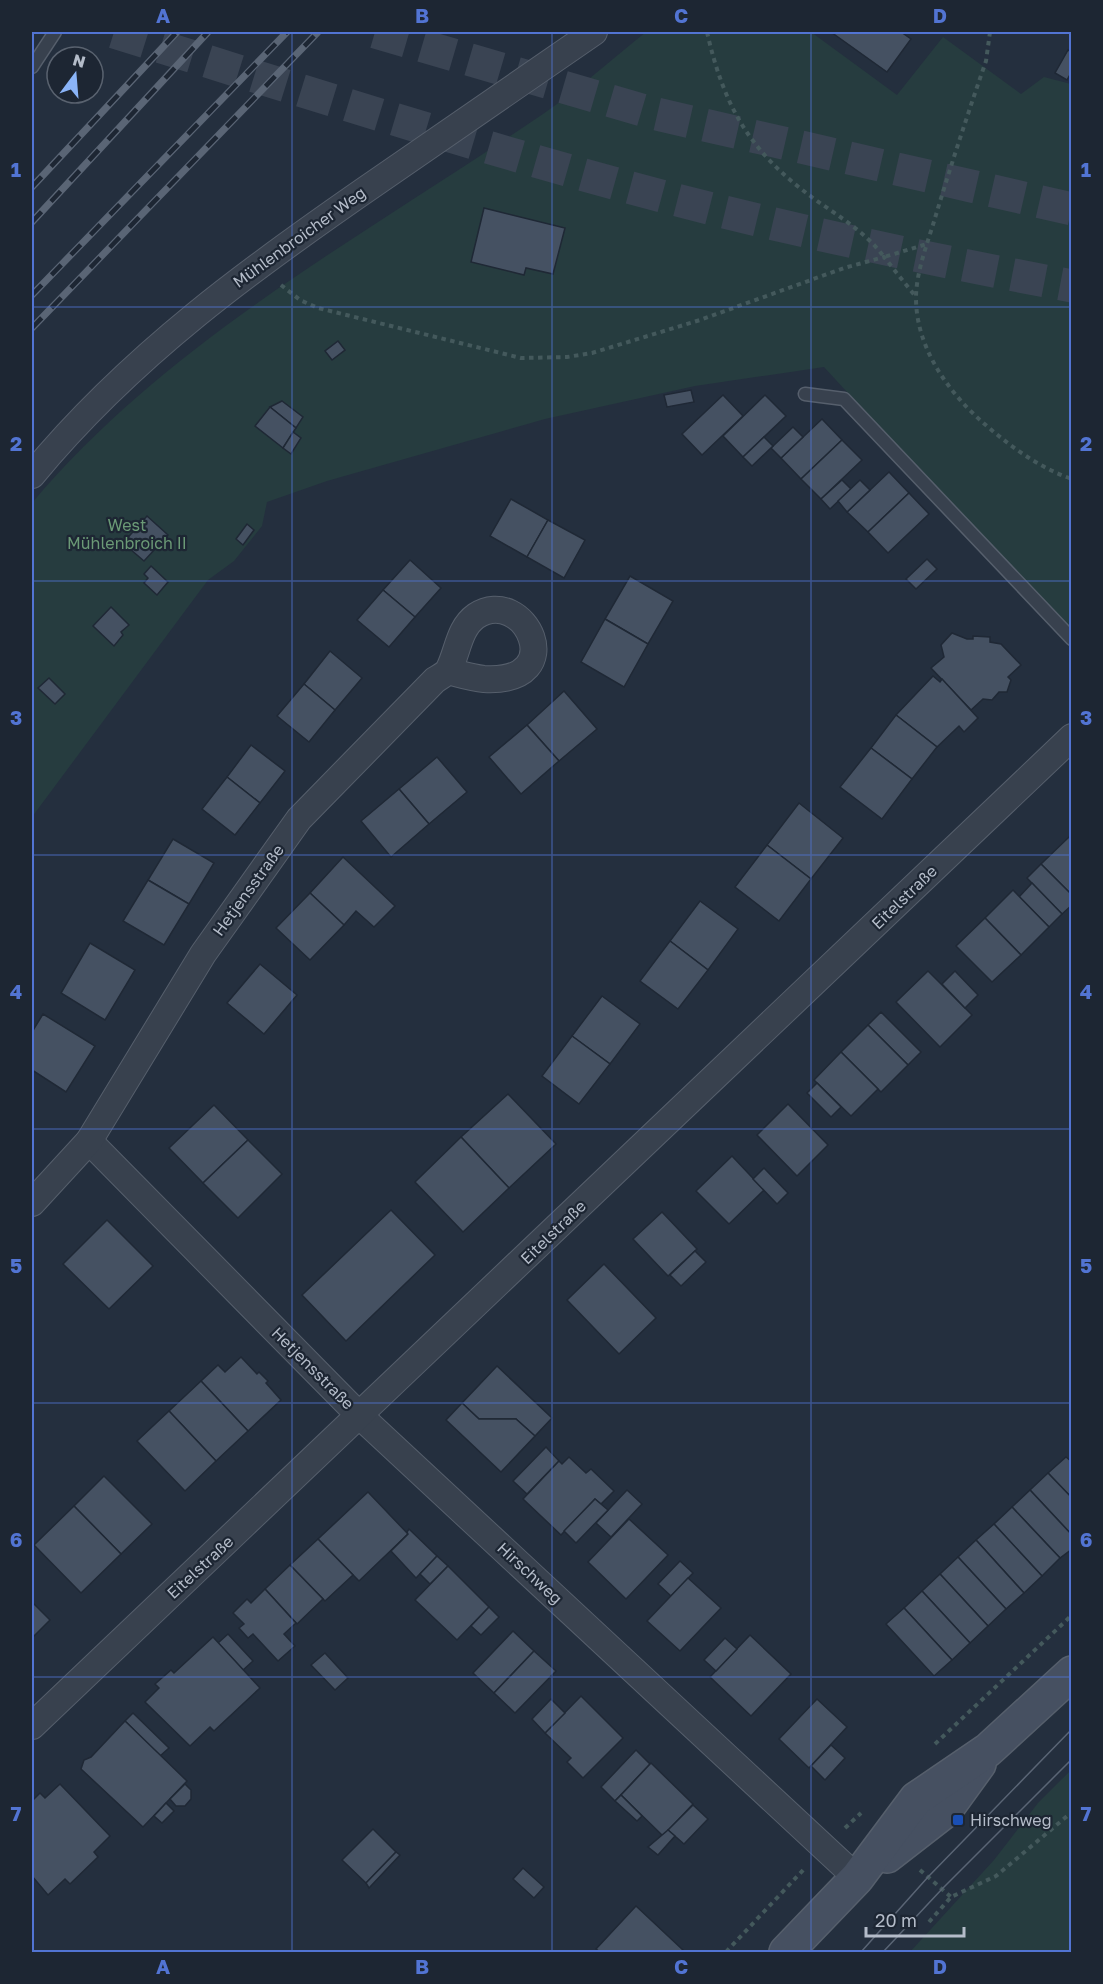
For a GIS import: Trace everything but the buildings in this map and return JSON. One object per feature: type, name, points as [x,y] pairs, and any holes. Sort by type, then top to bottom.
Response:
[{"type":"main road","points":[[786,1953],[857,1878],[945,1811],[988,1750],[1071,1673]]},
{"type":"street","name":"Mühlenbroicher Weg","points":[[32,475],[72,426],[148,354],[261,261],[594,32]]},
{"type":"street","name":"Hetjensstraße","points":[[32,1203],[89,1141],[203,954],[299,819],[435,680],[448,671]]},
{"type":"street","name":"Eitelstraße","points":[[32,1726],[1071,737]]},
{"type":"street","name":"Hetjensstraße","points":[[89,1141],[360,1416]]},
{"type":"street","name":"Hirschweg","points":[[360,1416],[857,1878]]},
{"type":"lane","points":[[32,67],[55,32]]},
{"type":"lane","points":[[805,394],[844,399],[1071,639]]},
{"type":"path","points":[[707,32],[717,74],[730,105],[763,155],[797,186],[873,242],[916,297]]},
{"type":"path","points":[[990,32],[986,61],[958,141],[927,244],[916,297],[920,325],[931,358],[953,392],[1002,440],[1052,472],[1071,479]]},
{"type":"path","points":[[261,261],[282,286],[318,308],[465,346],[521,358],[547,359],[592,353],[700,320],[844,268],[927,244]]},
{"type":"path","points":[[929,1922],[951,1897],[996,1876],[1071,1812]]},
{"type":"green space","name":"West Mühlenbroich II","points":[[646,32],[811,32],[897,95],[943,37],[1021,94],[1044,77],[1071,84],[1071,636],[824,367],[695,386],[545,419],[327,481],[267,502],[262,526],[234,561],[208,580],[32,817],[32,503],[87,444],[146,389],[209,339],[340,246],[543,114]]},
{"type":"green space","points":[[1071,1770],[1071,1952],[910,1952],[994,1860],[1038,1803]]},
{"type":"tunnel","points":[[114,32],[432,131],[624,186],[735,215],[1072,286]]},
{"type":"tunnel","points":[[375,32],[652,113],[1072,209]]},
{"type":"tram line","points":[[861,1952],[928,1877],[1072,1729]]},
{"type":"tram line","points":[[883,1952],[942,1889],[1072,1759]]},
{"type":"railway","points":[[32,187],[177,32]]},
{"type":"railway","points":[[32,222],[208,32]]},
{"type":"railway","points":[[32,295],[287,32]]},
{"type":"railway","points":[[32,328],[318,32]]},
{"type":"place","name":"Hirschweg","points":[[958,1820]]}]
